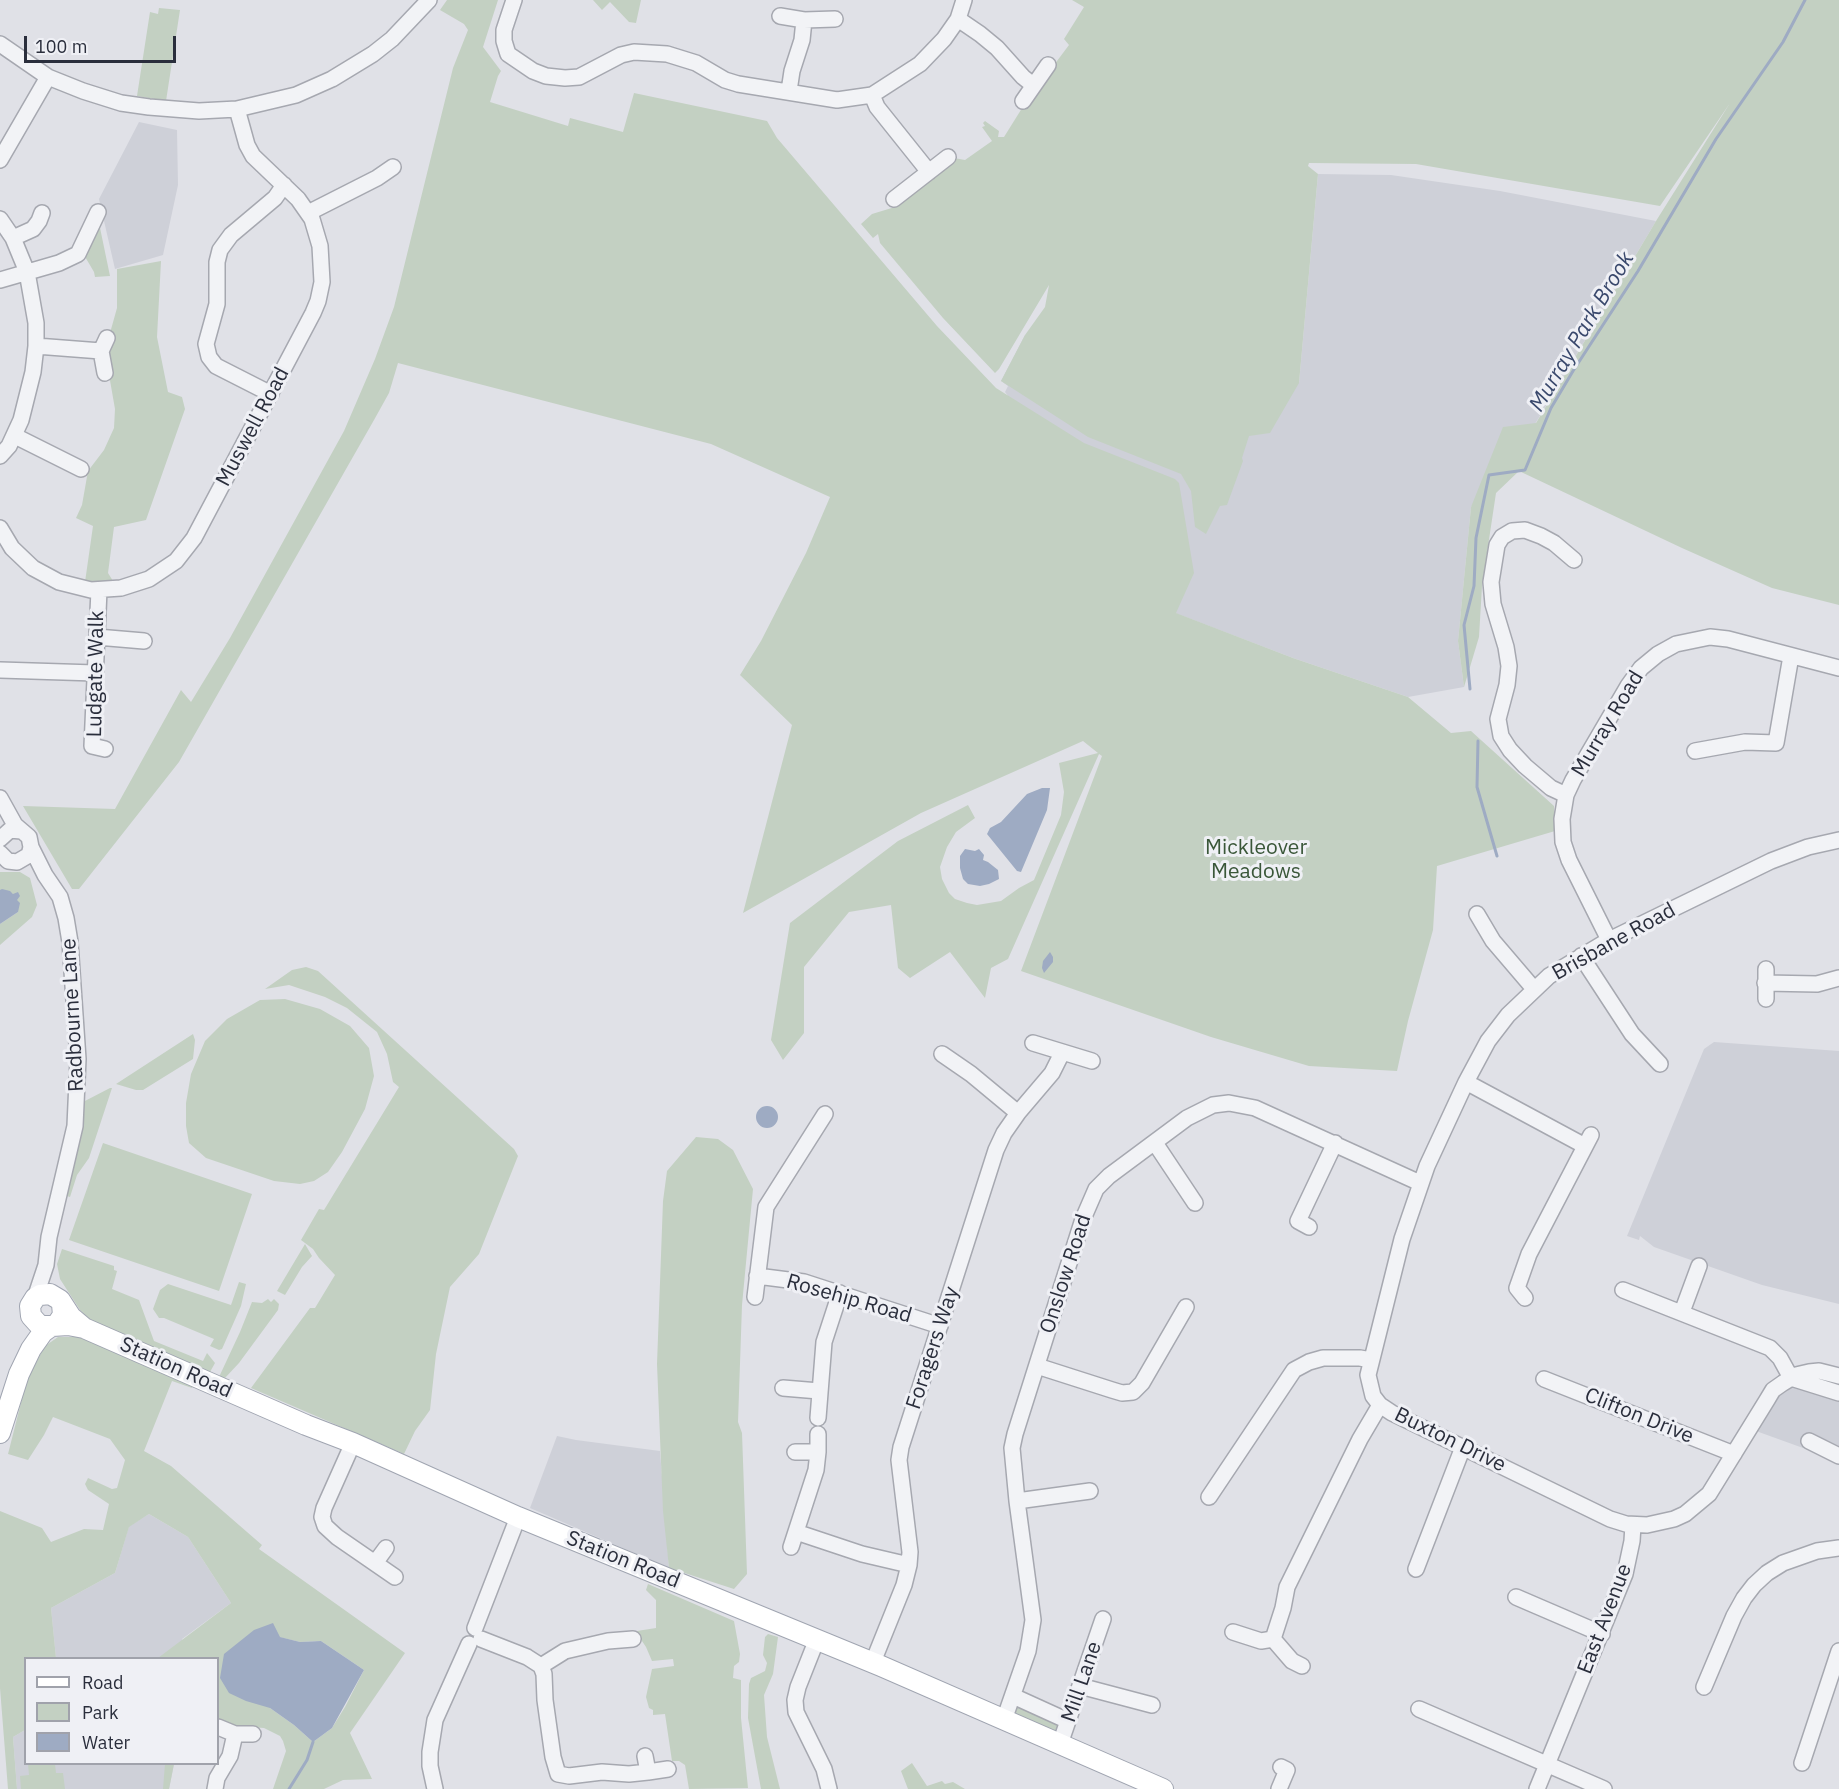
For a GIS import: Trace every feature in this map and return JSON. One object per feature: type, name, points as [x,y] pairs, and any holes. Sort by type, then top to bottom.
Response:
[{"type":"main road","points":[[0,1433],[12,1390],[31,1349],[43,1332],[57,1324],[63,1315],[61,1302],[51,1294],[40,1295],[33,1307],[31,1349]]},
{"type":"main road","name":"Station Road","points":[[61,1302],[71,1317],[84,1328]]},
{"type":"main road","points":[[33,1307],[40,1326],[51,1327]]},
{"type":"main road","name":"Station Road","points":[[51,1327],[68,1324],[84,1328],[306,1425],[353,1443],[518,1517],[873,1662],[1163,1789]]},
{"type":"street","points":[[0,44],[48,76],[83,91],[135,105],[199,111],[237,109],[296,95],[332,79],[373,54],[392,39],[429,0]]},
{"type":"street","points":[[514,0],[504,30],[504,41],[508,54],[532,71],[546,76],[565,78],[579,76],[621,55],[634,52],[667,54],[696,63],[725,80],[738,84],[837,100],[872,95],[920,64],[944,39],[958,19],[964,0]]},
{"type":"street","points":[[780,16],[804,20],[836,19]]},
{"type":"street","points":[[958,19],[997,48],[1033,85]]},
{"type":"street","points":[[789,91],[792,71],[802,40],[804,20]]},
{"type":"street","points":[[1023,101],[1048,65]]},
{"type":"street","points":[[0,160],[48,76]]},
{"type":"street","points":[[872,95],[877,107],[929,172]]},
{"type":"street","name":"Muswell Road","points":[[0,528],[12,548],[40,573],[69,586],[99,590],[121,588],[149,579],[169,567],[181,556],[194,538],[313,313],[320,292],[323,272],[320,246],[308,213],[284,185],[258,163],[246,145],[237,109]]},
{"type":"street","points":[[894,199],[948,157]]},
{"type":"street","points":[[308,213],[377,178],[393,167]]},
{"type":"street","points":[[271,394],[216,366],[209,357],[206,344],[217,304],[217,262],[220,250],[231,235],[274,198],[284,185]]},
{"type":"street","points":[[0,280],[66,260],[78,254],[98,212]]},
{"type":"street","points":[[13,238],[33,229],[42,213]]},
{"type":"street","points":[[0,219],[13,238],[27,272],[35,314],[36,346],[30,387],[15,436],[0,456]]},
{"type":"street","points":[[36,346],[104,345],[105,373]]},
{"type":"street","points":[[15,436],[81,469]]},
{"type":"street","points":[[1566,795],[1551,788],[1525,766],[1510,750],[1502,736],[1498,719],[1507,685],[1509,666],[1506,647],[1493,604],[1491,582],[1497,545],[1502,537],[1512,531],[1525,530],[1541,536],[1574,560]]},
{"type":"street","name":"Ludgate Walk","points":[[99,590],[92,746],[105,748]]},
{"type":"street","points":[[97,637],[144,641]]},
{"type":"street","name":"Murray Road","points":[[1609,940],[1565,851],[1562,819],[1566,795],[1628,686],[1645,664],[1662,651],[1682,642],[1710,637],[1728,639],[1839,668]]},
{"type":"street","points":[[1695,751],[1745,742],[1781,744],[1791,656]]},
{"type":"street","points":[[0,670],[95,673]]},
{"type":"street","points":[[0,798],[21,831]]},
{"type":"street","points":[[0,839],[10,830],[21,831]]},
{"type":"street","name":"Radbourne Lane","points":[[21,831],[29,837],[45,875],[60,897],[69,928],[78,1059],[75,1126],[49,1237],[46,1265],[33,1307]]},
{"type":"street","name":"Brisbane Road","points":[[1420,1183],[1437,1140],[1466,1082],[1497,1028],[1534,988],[1559,969],[1609,940],[1771,861],[1808,847],[1839,840]]},
{"type":"street","points":[[17,862],[25,859],[32,847]]},
{"type":"street","points":[[0,854],[8,861],[17,862],[45,875]]},
{"type":"street","points":[[1477,914],[1481,934],[1534,988]]},
{"type":"street","points":[[1581,956],[1632,1034],[1659,1056]]},
{"type":"street","points":[[1766,984],[1817,984],[1839,978]]},
{"type":"street","points":[[1033,1043],[1092,1061]]},
{"type":"street","name":"Foragers Way","points":[[873,1662],[904,1585],[909,1565],[910,1552],[899,1460],[901,1447],[996,1150],[1004,1133],[1018,1113],[1052,1073],[1062,1053]]},
{"type":"street","points":[[942,1054],[971,1074],[1018,1113]]},
{"type":"street","points":[[1466,1082],[1588,1140],[1529,1254],[1517,1288],[1525,1298]]},
{"type":"street","name":"Onslow Road","points":[[1004,1720],[1030,1641],[1033,1620],[1012,1448],[1092,1195],[1102,1183],[1195,1113],[1213,1105],[1229,1103],[1255,1107],[1420,1183]]},
{"type":"street","points":[[755,1297],[766,1207],[825,1114]]},
{"type":"street","points":[[1155,1143],[1188,1199]]},
{"type":"street","points":[[1309,1227],[1298,1221],[1335,1143]]},
{"type":"street","name":"Buxton Drive","points":[[1420,1183],[1402,1239],[1371,1360],[1368,1381],[1373,1396],[1380,1405],[1463,1447],[1610,1519],[1633,1525]]},
{"type":"street","name":"Radbourne Lane","points":[[46,1265],[51,1284],[61,1302]]},
{"type":"street","points":[[1682,1312],[1699,1266]]},
{"type":"street","name":"Rosehip Road","points":[[757,1276],[804,1282],[940,1326]]},
{"type":"street","points":[[1623,1290],[1648,1307],[1682,1312],[1770,1348],[1780,1358],[1791,1378],[1839,1393]]},
{"type":"street","points":[[791,1547],[816,1470],[819,1452],[819,1390],[824,1342],[840,1293]]},
{"type":"street","points":[[1037,1366],[1122,1393],[1133,1392],[1142,1383],[1178,1313]]},
{"type":"street","points":[[1209,1497],[1294,1370],[1323,1358],[1371,1360]]},
{"type":"street","points":[[1633,1525],[1660,1523],[1674,1519],[1692,1509],[1709,1494],[1773,1390],[1791,1378],[1815,1371],[1839,1376]]},
{"type":"street","name":"Clifton Drive","points":[[1544,1379],[1582,1401],[1734,1454]]},
{"type":"street","points":[[783,1388],[819,1390]]},
{"type":"street","points":[[1273,1639],[1283,1608],[1292,1561],[1380,1405]]},
{"type":"street","points":[[1809,1441],[1839,1456]]},
{"type":"street","points":[[353,1443],[322,1517],[325,1526],[337,1537],[395,1577]]},
{"type":"street","points":[[1415,1560],[1463,1447]]},
{"type":"street","points":[[795,1452],[819,1452]]},
{"type":"street","points":[[1017,1501],[1082,1496]]},
{"type":"street","points":[[435,1789],[430,1759],[435,1720],[475,1637],[518,1517]]},
{"type":"street","name":"East Avenue","points":[[1537,1789],[1625,1574],[1633,1525]]},
{"type":"street","points":[[796,1532],[862,1554],[909,1565]]},
{"type":"street","points":[[375,1563],[386,1548]]},
{"type":"street","points":[[1704,1687],[1734,1616],[1754,1586],[1767,1573],[1783,1563],[1817,1551],[1839,1548]]},
{"type":"street","points":[[1516,1597],[1602,1634]]},
{"type":"street","name":"Mill Lane","points":[[1060,1744],[1104,1619]]},
{"type":"street","points":[[1233,1632],[1261,1641],[1273,1639]]},
{"type":"street","points":[[475,1637],[527,1657],[541,1666],[544,1674],[545,1700],[555,1767],[562,1783],[579,1776],[602,1772],[629,1774],[646,1764],[668,1769]]},
{"type":"street","points":[[541,1666],[565,1651],[608,1641],[633,1639]]},
{"type":"street","points":[[817,1639],[798,1687],[795,1701],[796,1712],[824,1769],[829,1789]]},
{"type":"street","points":[[1273,1639],[1293,1666]]},
{"type":"street","points":[[1802,1763],[1839,1651]]},
{"type":"street","points":[[1080,1686],[1148,1699]]},
{"type":"street","points":[[1013,1695],[1068,1721]]},
{"type":"street","points":[[1419,1709],[1604,1789]]},
{"type":"street","points":[[219,1727],[235,1734],[253,1734]]},
{"type":"street","points":[[215,1789],[217,1778],[230,1756],[235,1734]]},
{"type":"street","points":[[1279,1789],[1287,1770],[1281,1767]]},
{"type":"shaded area","points":[[139,122],[177,130],[178,185],[163,255],[115,269],[99,199]]},
{"type":"shaded area","points":[[1318,174],[1391,175],[1500,191],[1656,221],[1535,424],[1471,507],[1458,641],[1464,687],[1408,697],[1293,658],[1175,613],[1005,392],[1008,386],[1001,381],[1025,335],[1299,383]]},
{"type":"shaded area","points":[[1714,1042],[1839,1051],[1839,1304],[1762,1285],[1654,1247],[1640,1236],[1639,1240],[1627,1236],[1704,1049]]},
{"type":"shaded area","points":[[1817,1377],[1839,1384],[1839,1461],[1756,1431],[1783,1389]]},
{"type":"shaded area","points":[[557,1436],[660,1451],[669,1568],[530,1508]]},
{"type":"shaded area","points":[[149,1514],[188,1537],[231,1603],[182,1639],[188,1657],[56,1657],[51,1608],[115,1573],[129,1526]]},
{"type":"shaded area","points":[[24,1731],[24,1765],[174,1765],[169,1789],[17,1789],[13,1737]]},
{"type":"green space","name":"Mickleover Meadows","points":[[447,0],[498,0],[483,47],[501,71],[490,102],[568,126],[570,118],[623,132],[634,93],[767,121],[777,138],[937,326],[996,388],[1084,443],[1175,479],[1179,483],[1194,573],[1176,613],[1293,658],[1408,697],[1451,733],[1471,731],[1554,806],[1555,831],[1437,866],[1433,930],[1397,1071],[1309,1066],[1211,1037],[1021,971],[1102,756],[1099,754],[1008,959],[991,968],[985,998],[950,952],[910,978],[898,968],[891,905],[849,912],[804,967],[804,1033],[783,1060],[771,1040],[790,923],[898,841],[968,805],[975,818],[956,832],[947,847],[940,867],[942,879],[955,899],[977,905],[1001,901],[1034,880],[1061,815],[1064,792],[1059,763],[1098,753],[1083,741],[921,813],[743,913],[792,725],[740,675],[761,641],[806,553],[830,497],[711,444],[398,363],[389,393],[179,762],[79,889],[72,889],[23,806],[115,809],[181,690],[191,702],[230,638],[344,431],[375,359],[394,307],[453,68],[468,30],[464,24],[440,10]]},
{"type":"green space","points":[[593,0],[641,0],[636,23],[629,22],[610,2],[602,10]]},
{"type":"green space","points":[[1072,0],[1839,0],[1839,605],[1772,588],[1519,471],[1496,493],[1482,586],[1479,637],[1464,687],[1458,641],[1471,507],[1503,427],[1536,423],[1656,221],[1730,103],[1660,206],[1416,164],[1309,163],[1308,166],[1318,174],[1299,383],[1270,433],[1249,436],[1243,461],[1227,505],[1220,506],[1206,534],[1195,527],[1191,491],[1181,474],[1088,437],[1001,381],[1025,335],[1045,307],[1049,285],[995,373],[943,318],[880,243],[878,234],[873,238],[861,224],[872,214],[895,207],[954,158],[965,160],[992,141],[982,127],[985,126],[983,123],[985,121],[999,131],[998,137],[1004,137],[1024,105],[1069,45],[1064,39],[1084,7]]},
{"type":"green space","points":[[159,8],[180,10],[166,101],[137,96],[150,12],[158,14]]},
{"type":"green space","points":[[99,223],[110,276],[95,277],[84,255]]},
{"type":"green space","points":[[161,261],[157,337],[168,392],[182,397],[185,409],[146,520],[114,527],[108,573],[113,581],[85,582],[93,526],[76,518],[82,505],[88,471],[104,450],[114,428],[115,409],[108,369],[110,333],[117,308],[117,269]]},
{"type":"green space","points":[[0,872],[20,872],[30,878],[37,905],[32,917],[0,945],[0,924],[18,912],[13,894],[0,890]]},
{"type":"green space","points":[[306,967],[318,971],[514,1149],[518,1156],[479,1254],[450,1287],[436,1354],[430,1410],[415,1431],[404,1454],[251,1388],[310,1308],[315,1308],[335,1275],[313,1249],[301,1240],[319,1209],[324,1210],[399,1087],[393,1082],[387,1054],[377,1032],[347,1008],[325,997],[289,985],[265,989],[292,970]]},
{"type":"green space","points":[[285,999],[320,1009],[350,1026],[369,1048],[374,1076],[365,1109],[342,1152],[328,1172],[314,1181],[300,1184],[274,1181],[206,1158],[189,1143],[186,1126],[186,1103],[191,1074],[205,1041],[227,1019],[260,1000]]},
{"type":"green space","points":[[193,1034],[195,1040],[193,1059],[143,1090],[116,1084]]},
{"type":"green space","points":[[112,1088],[89,1158],[77,1175],[70,1197],[67,1196],[82,1124],[83,1102]]},
{"type":"green space","points":[[696,1137],[718,1139],[733,1150],[753,1189],[742,1305],[738,1422],[742,1433],[747,1574],[734,1589],[669,1568],[663,1511],[657,1364],[663,1201],[667,1171]]},
{"type":"green space","points":[[103,1143],[252,1194],[219,1291],[69,1240]]},
{"type":"green space","points":[[305,1244],[312,1256],[302,1267],[285,1295],[277,1291]]},
{"type":"green space","points":[[62,1249],[114,1266],[114,1270],[117,1271],[112,1289],[139,1300],[154,1341],[203,1361],[207,1353],[215,1363],[210,1372],[207,1373],[100,1331],[80,1310],[60,1279],[57,1264]]},
{"type":"green space","points":[[239,1282],[246,1284],[241,1306],[222,1349],[219,1350],[210,1346],[214,1339],[159,1318],[153,1309],[160,1290],[168,1284],[231,1305]]},
{"type":"green space","points":[[268,1299],[271,1302],[274,1299],[279,1304],[278,1310],[239,1363],[225,1378],[219,1377],[252,1302],[262,1303]]},
{"type":"green space","points":[[58,1337],[79,1337],[193,1385],[192,1388],[172,1381],[144,1451],[171,1466],[262,1545],[259,1549],[405,1653],[350,1733],[372,1779],[343,1780],[324,1789],[273,1789],[286,1751],[283,1741],[280,1736],[264,1728],[235,1726],[219,1720],[219,1657],[159,1657],[231,1603],[188,1537],[149,1514],[129,1527],[115,1573],[51,1608],[56,1657],[24,1657],[24,1731],[13,1737],[17,1789],[8,1789],[0,1688],[0,1511],[42,1528],[51,1542],[84,1529],[103,1530],[109,1504],[88,1490],[85,1484],[88,1478],[112,1489],[117,1488],[125,1460],[110,1439],[53,1417],[28,1460],[8,1454],[27,1379],[45,1346]],"holes":[[[279,1637],[300,1642],[321,1641],[364,1670],[332,1728],[313,1742],[270,1708]]]},
{"type":"green space","points":[[648,1584],[734,1621],[740,1654],[739,1662],[734,1666],[733,1678],[741,1680],[741,1718],[748,1788],[689,1789],[685,1765],[679,1761],[672,1761],[665,1714],[653,1715],[653,1710],[649,1708],[646,1697],[652,1669],[674,1666],[673,1659],[652,1661],[636,1632],[656,1628],[656,1600],[646,1590]]},
{"type":"green space","points":[[768,1634],[778,1637],[773,1674],[764,1695],[767,1737],[780,1789],[761,1789],[748,1718],[749,1684],[751,1678],[765,1671],[767,1663],[763,1655],[765,1637]]},
{"type":"green space","points":[[1017,1705],[1060,1724],[1058,1734],[1015,1716]]},
{"type":"green space","points":[[912,1763],[927,1786],[942,1781],[945,1784],[953,1782],[965,1789],[908,1789],[901,1771]]},
{"type":"green space","points":[[28,1765],[55,1765],[56,1773],[63,1773],[65,1789],[21,1789],[20,1776],[29,1775]]},
{"type":"green space","points":[[165,1765],[174,1765],[169,1789],[163,1789]]},
{"type":"water","points":[[1042,788],[1050,788],[1047,810],[1021,872],[1017,871],[987,834],[990,828],[1001,822],[1027,794]]},
{"type":"water","points":[[965,849],[975,851],[979,849],[984,855],[983,860],[998,870],[999,879],[980,886],[968,884],[963,879],[960,868],[960,856]]},
{"type":"water","points":[[0,890],[13,894],[18,892],[20,896],[17,900],[20,903],[18,912],[0,924]]},
{"type":"water","points":[[1050,952],[1053,962],[1044,973],[1043,961]]},
{"type":"water","points":[[763,1106],[771,1106],[778,1113],[778,1121],[771,1128],[763,1128],[756,1121],[756,1113]]},
{"type":"water","points":[[273,1623],[280,1637],[300,1642],[321,1641],[364,1670],[332,1728],[313,1742],[270,1708],[229,1693],[220,1678],[224,1654],[254,1630]]},
{"type":"waterway","name":"Murray Park Brook","points":[[1470,689],[1464,625],[1474,586],[1476,538],[1489,475],[1525,470],[1551,408],[1573,371],[1638,271],[1716,139],[1783,42],[1805,0]]},
{"type":"waterway","name":"Murray Park Brook","points":[[1478,741],[1477,787],[1497,856]]},
{"type":"waterway","points":[[289,1789],[307,1760],[313,1742]]}]
